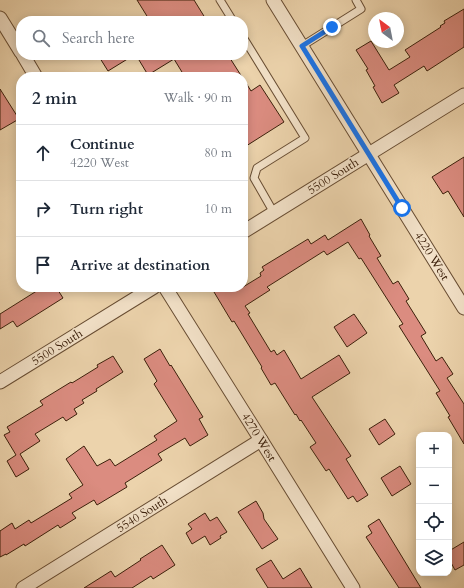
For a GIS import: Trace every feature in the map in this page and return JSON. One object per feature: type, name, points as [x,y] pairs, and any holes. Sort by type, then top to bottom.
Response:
[{"type":"street","name":"4220 West","points":[[273,0],[464,308]]},
{"type":"street","points":[[0,18],[16,44]]},
{"type":"street","points":[[26,60],[33,72]]},
{"type":"street","name":"5500 South","points":[[248,229],[464,95]]},
{"type":"street","name":"5500 South","points":[[0,382],[146,292]]},
{"type":"street","name":"4270 West","points":[[168,292],[353,588]]},
{"type":"street","name":"5540 South","points":[[23,588],[261,440]]},
{"type":"lane","points":[[220,0],[230,16]]},
{"type":"lane","points":[[302,46],[361,9],[356,0]]},
{"type":"lane","points":[[248,45],[305,138],[257,168],[254,178],[274,213]]},
{"type":"building","points":[[137,0],[194,0],[204,16],[147,16]]},
{"type":"building","points":[[464,9],[464,47],[427,71],[424,66],[394,85],[399,93],[382,103],[366,70],[368,69],[356,50],[368,43],[368,48],[375,48],[389,70],[410,57],[405,50],[441,27],[440,26],[445,23],[444,21]]},
{"type":"building","points":[[101,60],[126,60],[108,71]]},
{"type":"building","points":[[139,60],[172,60],[153,72],[146,72]]},
{"type":"building","points":[[175,60],[231,60],[239,72],[182,72]]},
{"type":"building","points":[[260,85],[284,122],[248,145],[248,86],[251,91]]},
{"type":"building","points":[[0,89],[16,114],[16,121],[0,130]]},
{"type":"building","points":[[464,157],[464,217],[448,191],[443,194],[432,177]]},
{"type":"building","points":[[361,219],[381,256],[377,258],[393,284],[398,281],[409,299],[406,301],[426,333],[421,336],[436,361],[442,357],[453,374],[447,378],[464,404],[464,444],[448,417],[450,416],[436,393],[440,391],[399,326],[403,324],[361,258],[359,259],[348,242],[327,255],[324,251],[267,287],[270,290],[245,306],[250,313],[248,314],[271,352],[274,350],[277,355],[284,350],[301,379],[339,355],[350,373],[312,397],[351,456],[346,459],[368,495],[357,502],[353,496],[348,499],[329,469],[326,471],[310,447],[316,443],[301,420],[300,421],[296,414],[295,415],[275,383],[271,385],[261,368],[262,367],[234,321],[232,322],[214,292],[248,292],[248,284],[261,276],[260,273],[264,270],[262,267],[308,239],[311,244],[325,235],[328,240]]},
{"type":"building","points":[[35,292],[59,292],[63,298],[17,327],[13,321],[0,329],[0,314]]},
{"type":"building","points":[[354,314],[367,333],[347,347],[334,327]]},
{"type":"building","points":[[160,349],[203,417],[199,419],[208,435],[190,446],[185,438],[158,454],[162,460],[125,483],[127,487],[97,505],[94,500],[72,513],[76,518],[60,528],[58,525],[25,546],[24,544],[0,557],[0,531],[12,523],[15,529],[29,520],[31,523],[72,498],[69,494],[83,485],[66,459],[84,446],[97,466],[110,459],[115,466],[157,440],[154,436],[177,421],[154,384],[157,381],[144,359]]},
{"type":"building","points":[[113,356],[123,372],[82,400],[84,403],[74,409],[77,414],[66,421],[63,417],[35,434],[40,441],[20,454],[29,469],[16,477],[7,461],[16,455],[4,435],[10,432],[7,427],[43,405],[40,401],[98,367],[97,365]]},
{"type":"building","points":[[385,419],[395,434],[379,445],[369,429]]},
{"type":"building","points":[[400,466],[411,484],[392,496],[381,478]]},
{"type":"building","points":[[256,501],[263,513],[264,519],[278,539],[262,549],[238,512]]},
{"type":"building","points":[[205,513],[210,521],[217,517],[227,532],[210,545],[205,536],[192,544],[186,533],[192,529],[188,524]]},
{"type":"building","points":[[379,519],[421,588],[399,588],[366,537],[372,533],[368,526]]},
{"type":"building","points":[[464,542],[464,565],[455,570],[452,564],[452,549]]},
{"type":"building","points":[[162,545],[175,565],[153,579],[151,576],[132,588],[84,588],[111,571],[115,577]]},
{"type":"building","points":[[271,560],[283,579],[300,568],[312,588],[268,588],[256,569]]},
{"type":"route","points":[[332,27],[302,46],[402,208]]}]
